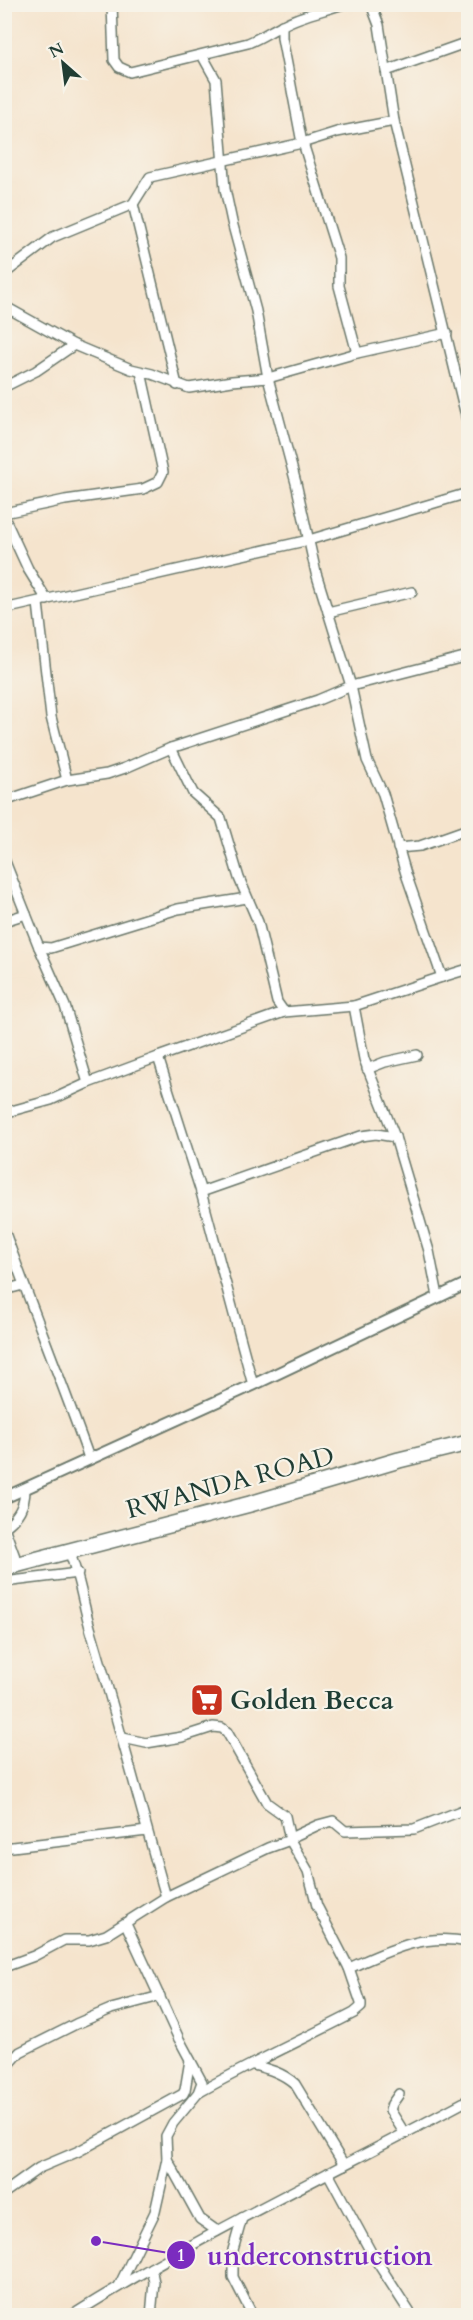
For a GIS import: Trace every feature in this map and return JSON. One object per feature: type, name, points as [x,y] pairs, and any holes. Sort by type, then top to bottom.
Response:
[{"type":"highway","name":"RWANDA ROAD","points":[[11,1567],[468,1443]]},
{"type":"street","points":[[112,4],[114,60],[122,69],[130,72],[263,38],[282,25],[343,4]]},
{"type":"street","points":[[371,4],[379,25],[394,121],[468,424]]},
{"type":"street","points":[[282,25],[282,38],[302,143],[339,258],[339,286],[357,353]]},
{"type":"street","points":[[386,71],[468,42]]},
{"type":"street","points":[[202,55],[216,80],[225,189],[256,311],[268,378],[309,540],[351,686],[368,760],[383,794],[398,848],[442,977]]},
{"type":"street","points":[[4,274],[53,237],[133,204],[150,177],[302,143],[337,132],[394,121]]},
{"type":"street","points":[[133,204],[177,385]]},
{"type":"street","points":[[4,306],[74,345],[141,372],[189,388],[268,378],[357,353],[447,333]]},
{"type":"street","points":[[4,387],[36,371],[74,345]]},
{"type":"street","points":[[4,513],[65,500],[143,489],[158,482],[164,472],[141,372]]},
{"type":"street","points":[[4,609],[309,540],[468,493]]},
{"type":"street","points":[[4,517],[43,602],[51,717],[67,780]]},
{"type":"street","points":[[328,612],[412,592]]},
{"type":"street","points":[[4,801],[67,780],[107,774],[171,748],[318,700],[351,686],[468,656]]},
{"type":"street","points":[[171,748],[193,793],[221,818],[247,898],[258,922],[277,1002],[284,1012]]},
{"type":"street","points":[[398,848],[420,846],[468,829]]},
{"type":"street","points":[[4,859],[65,1006],[88,1083]]},
{"type":"street","points":[[39,947],[51,948],[178,909],[247,898]]},
{"type":"street","points":[[4,921],[26,914]]},
{"type":"street","points":[[4,1113],[51,1100],[88,1083],[284,1012],[354,1006],[468,969]]},
{"type":"street","points":[[354,1006],[359,1041],[394,1137],[429,1251],[438,1296]]},
{"type":"street","points":[[368,1069],[417,1054]]},
{"type":"street","points":[[158,1057],[201,1192],[253,1385]]},
{"type":"street","points":[[201,1192],[361,1136],[376,1134],[394,1137]]},
{"type":"street","points":[[4,1230],[88,1458]]},
{"type":"street","points":[[4,1498],[253,1385],[468,1283]]},
{"type":"street","points":[[4,1290],[23,1285]]},
{"type":"street","points":[[11,1567],[4,1527],[15,1519],[22,1509],[25,1489]]},
{"type":"street","points":[[69,1551],[78,1573],[88,1623],[123,1738],[166,1897]]},
{"type":"street","points":[[4,1582],[78,1573]]},
{"type":"street","points":[[119,2286],[155,2212],[167,2159],[166,2136],[173,2123],[198,2093],[224,2077],[253,2065],[359,2010],[361,2002],[349,1968],[317,1906],[308,1871],[290,1839],[285,1816],[267,1803],[230,1737],[222,1728],[213,1727],[182,1737],[146,1743],[123,1738]]},
{"type":"street","points":[[5,1965],[34,1956],[64,1940],[98,1938],[126,1924],[166,1897],[318,1825],[333,1821],[345,1831],[414,1829],[468,1808]]},
{"type":"street","points":[[4,1848],[147,1831]]},
{"type":"street","points":[[126,1924],[190,2060],[201,2077],[202,2082],[198,2093]]},
{"type":"street","points":[[349,1968],[394,1948],[417,1941],[434,1938],[468,1942]]},
{"type":"street","points":[[4,2070],[20,2052],[76,2024],[111,2009],[160,1996]]},
{"type":"street","points":[[4,2193],[39,2168],[79,2151],[183,2094],[190,2060]]},
{"type":"street","points":[[253,2065],[279,2073],[296,2084],[344,2165]]},
{"type":"street","points":[[399,2094],[390,2109],[405,2134]]},
{"type":"street","points":[[71,2316],[83,2312],[119,2286],[217,2231],[468,2100]]},
{"type":"street","points":[[167,2159],[200,2219],[217,2231]]},
{"type":"street","points":[[328,2174],[372,2254],[412,2316]]},
{"type":"street","points":[[242,2218],[233,2250],[233,2277],[253,2316]]},
{"type":"street","points":[[151,2268],[154,2292],[151,2316]]},
{"type":"place","name":"Golden Becca","points":[[207,1700]]},
{"type":"place","name":"underconstruction","points":[[96,2241]]}]
